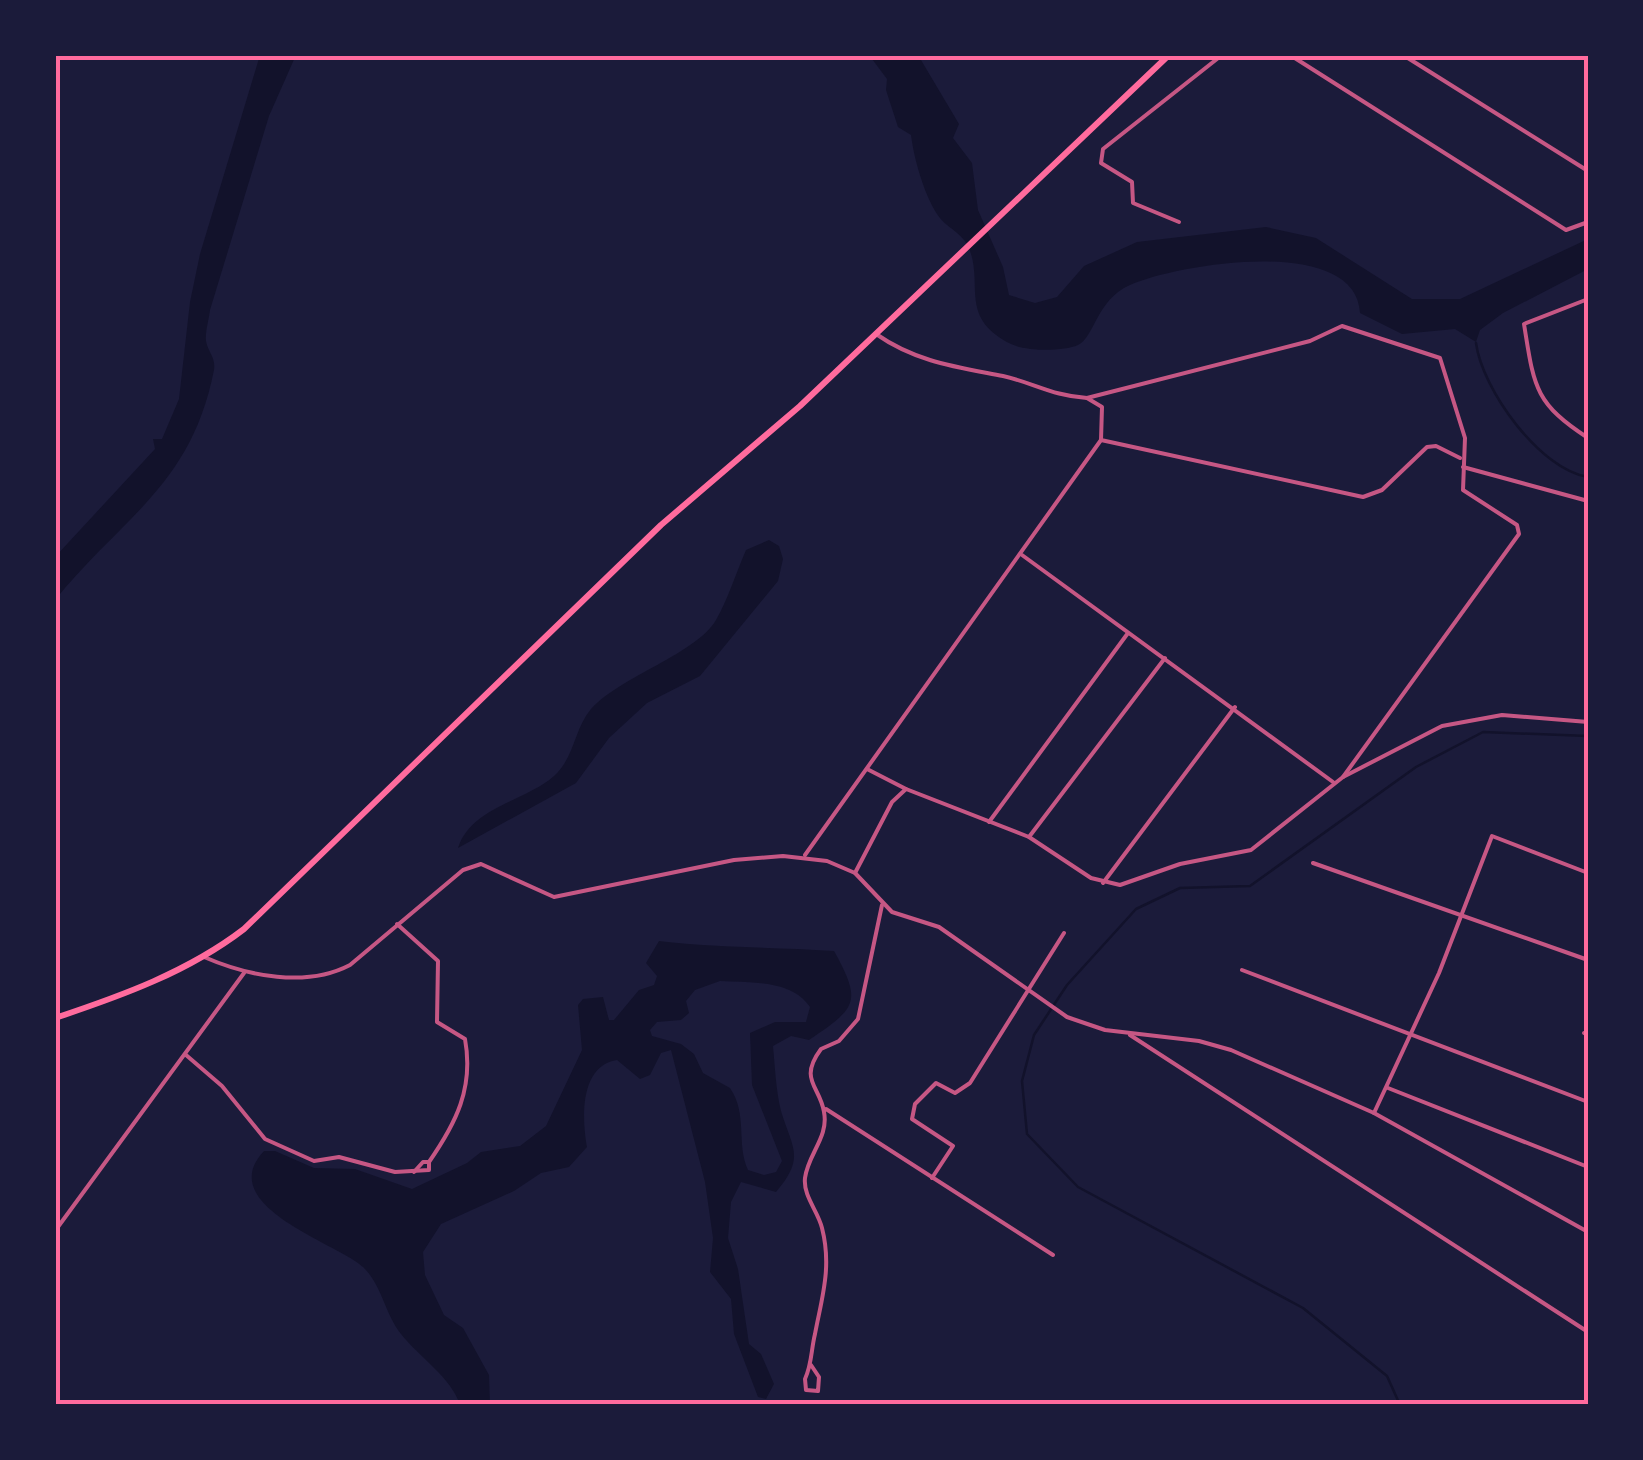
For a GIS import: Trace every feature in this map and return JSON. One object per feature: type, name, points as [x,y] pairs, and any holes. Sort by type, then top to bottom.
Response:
[{"type":"main road","points":[[55,1018],[204,957],[244,929],[661,524],[800,406],[1169,55]]},
{"type":"street","points":[[1179,222],[1133,203],[1132,182],[1101,163],[1102,149],[1222,55]]},
{"type":"street","points":[[1290,55],[1566,230],[1588,222]]},
{"type":"street","points":[[1403,55],[1588,171]]},
{"type":"street","points":[[1588,299],[1524,324],[1532,374],[1550,413],[1588,438]]},
{"type":"street","points":[[876,334],[908,354],[950,368],[1002,376],[1054,396],[1086,398],[1310,342],[1342,326],[1440,358],[1464,438],[1463,490],[1517,525],[1519,534],[1343,777]]},
{"type":"street","points":[[804,856],[1101,440],[1102,407],[1086,398]]},
{"type":"street","points":[[1101,440],[1363,497],[1382,490],[1427,447],[1436,446],[1462,459]]},
{"type":"street","points":[[1463,467],[1588,501]]},
{"type":"street","points":[[1022,555],[1334,784]]},
{"type":"street","points":[[989,822],[1130,632]]},
{"type":"street","points":[[1030,837],[1165,658]]},
{"type":"street","points":[[1103,884],[1235,708]]},
{"type":"street","points":[[867,769],[906,789],[1030,837],[1103,884],[1120,885],[1180,864],[1251,850],[1343,777],[1442,726],[1502,715],[1588,722]]},
{"type":"street","points":[[855,874],[892,802],[906,789]]},
{"type":"street","points":[[1374,1113],[1412,1034],[1492,836],[1588,872]]},
{"type":"street","points":[[204,957],[244,973],[330,976],[350,965],[463,870],[482,864],[554,897],[720,862],[804,856],[855,874],[882,906],[939,928],[1067,1017],[1126,1033],[1215,1044],[1374,1113],[1588,1232]]},
{"type":"street","points":[[1312,864],[1588,960]]},
{"type":"street","points":[[882,906],[858,1019],[839,1041],[820,1049],[811,1070],[811,1086],[824,1108],[1053,1254]]},
{"type":"street","points":[[186,1055],[222,1086],[266,1139],[314,1160],[356,1158],[395,1172],[429,1170],[429,1162],[462,1108],[469,1058],[466,1039],[438,1022],[438,961],[396,924]]},
{"type":"street","points":[[932,1178],[953,1146],[918,1124],[911,1112],[927,1087],[936,1083],[960,1092],[970,1083],[1026,987],[1064,934]]},
{"type":"street","points":[[1242,970],[1588,1102]]},
{"type":"street","points":[[55,1231],[244,973]]},
{"type":"street","points":[[1126,1033],[1588,1332]]},
{"type":"street","points":[[1386,1087],[1588,1166]]},
{"type":"street","points":[[811,1365],[819,1377],[818,1391],[806,1390],[805,1379],[826,1294],[827,1250],[805,1176],[822,1136],[824,1108]]},
{"type":"shaded area","points":[[260,55],[296,55],[269,116],[210,310],[206,341],[214,366],[203,410],[172,472],[55,600],[55,557],[155,449],[153,439],[162,439],[179,399],[190,302],[200,254]]},
{"type":"shaded area","points":[[869,55],[918,55],[959,124],[953,138],[972,163],[978,210],[1003,267],[1009,295],[1035,303],[1057,297],[1084,266],[1137,242],[1266,227],[1316,238],[1412,299],[1460,299],[1588,239],[1588,269],[1503,313],[1480,330],[1476,342],[1455,329],[1402,334],[1360,313],[1351,288],[1329,272],[1298,264],[1261,262],[1185,269],[1130,285],[1103,308],[1078,345],[1054,350],[1011,344],[994,334],[978,311],[968,246],[932,206],[911,135],[898,127],[886,90],[887,79]]},
{"type":"shaded area","points":[[769,540],[779,546],[783,559],[778,581],[700,676],[647,703],[609,738],[576,783],[458,848],[465,834],[487,814],[554,776],[566,760],[585,717],[604,697],[706,632],[720,612],[746,550]]},
{"type":"shaded area","points":[[659,941],[834,951],[849,982],[850,1003],[837,1020],[809,1040],[791,1036],[773,1046],[779,1103],[794,1152],[791,1170],[776,1192],[741,1182],[731,1202],[728,1238],[738,1269],[749,1344],[761,1354],[774,1384],[766,1399],[758,1397],[734,1334],[731,1299],[710,1272],[713,1238],[705,1182],[671,1050],[661,1053],[650,1075],[640,1079],[617,1060],[605,1064],[589,1083],[586,1096],[587,1147],[569,1167],[541,1173],[514,1191],[441,1224],[423,1252],[425,1275],[444,1315],[463,1328],[489,1375],[490,1405],[460,1405],[442,1376],[401,1334],[363,1267],[266,1206],[254,1189],[252,1171],[264,1151],[275,1151],[314,1168],[355,1169],[412,1189],[467,1163],[481,1152],[520,1146],[546,1126],[582,1050],[578,1005],[583,999],[603,997],[609,1020],[614,1020],[639,990],[654,985],[657,976],[646,963]],"holes":[[[720,981],[781,987],[810,1007],[806,1022],[775,1022],[750,1033],[752,1085],[782,1161],[776,1172],[764,1175],[748,1170],[739,1108],[730,1088],[703,1073],[694,1054],[681,1044],[652,1036],[650,1030],[657,1022],[681,1020],[689,1013],[686,1001],[695,990]]]},
{"type":"waterway","points":[[1476,343],[1489,382],[1516,425],[1551,460],[1588,477]]},
{"type":"waterway","points":[[1400,1405],[1387,1376],[1303,1308],[1078,1187],[1027,1134],[1022,1081],[1034,1035],[1067,985],[1136,909],[1180,888],[1250,886],[1416,767],[1483,732],[1588,736]]}]
